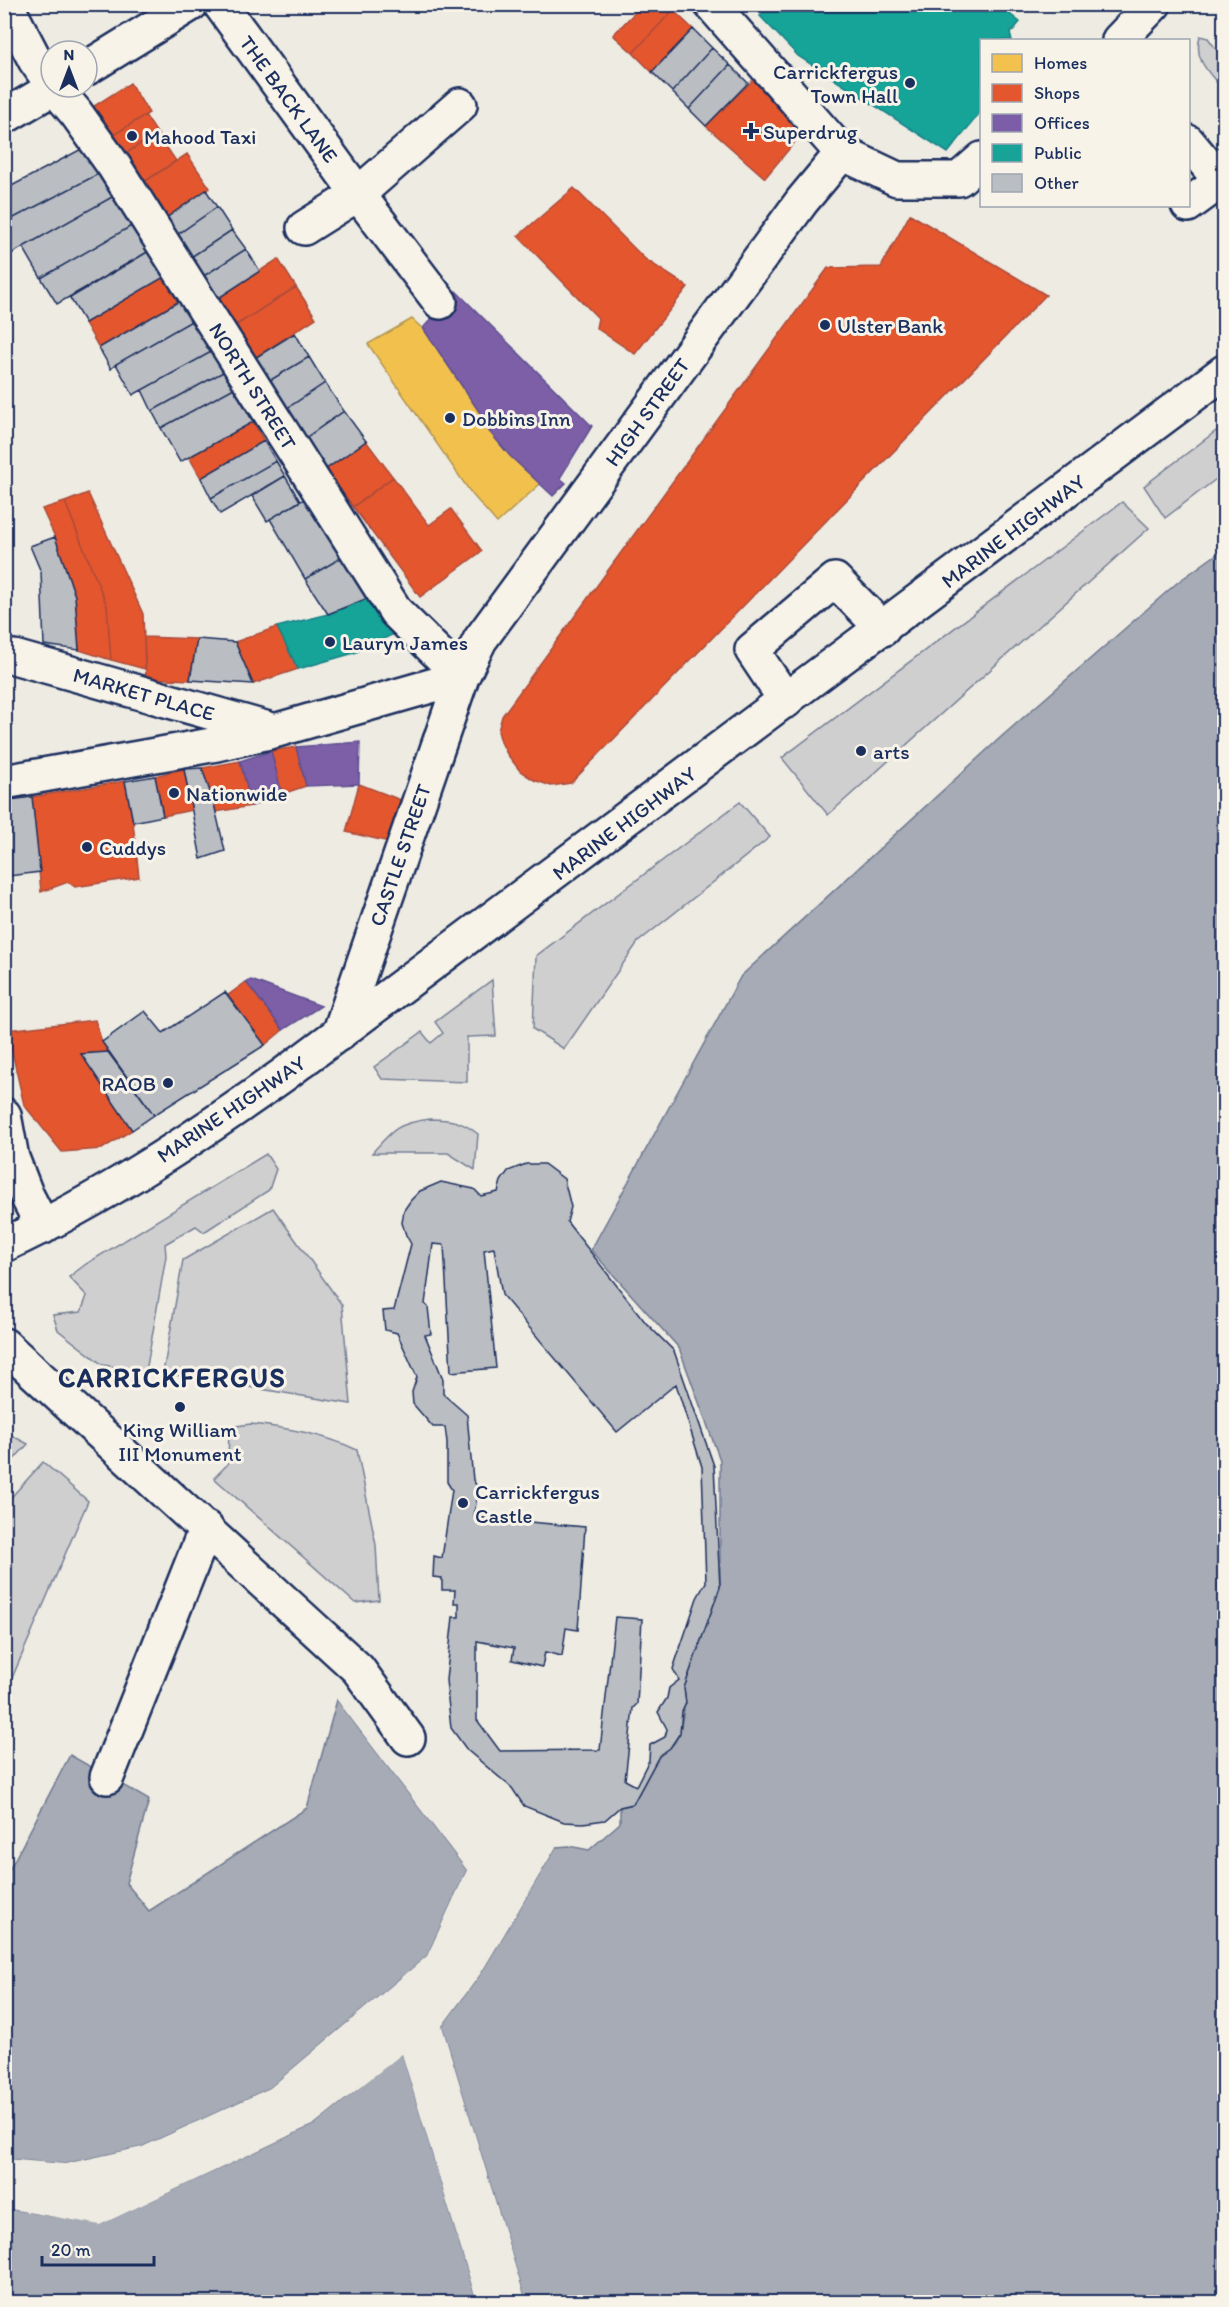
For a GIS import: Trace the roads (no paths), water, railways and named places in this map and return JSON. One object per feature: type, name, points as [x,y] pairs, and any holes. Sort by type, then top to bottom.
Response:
[{"type":"street","points":[[6,4],[39,66]]},
{"type":"street","points":[[99,61],[191,4]]},
{"type":"street","name":"THE BACK LANE","points":[[220,4],[358,195],[440,302]]},
{"type":"street","points":[[711,4],[842,153],[897,180],[959,179],[980,160]]},
{"type":"street","points":[[1120,39],[1154,4]]},
{"type":"street","points":[[14,112],[39,96]]},
{"type":"street","name":"NORTH STREET","points":[[64,99],[114,166],[396,612],[462,677]]},
{"type":"street","points":[[304,228],[358,195],[460,105]]},
{"type":"street","points":[[1190,144],[1223,183],[1190,205]]},
{"type":"street","name":"HIGH STREET","points":[[462,677],[487,630],[801,201],[842,153]]},
{"type":"street","name":"MARINE HIGHWAY","points":[[4,1245],[43,1227],[195,1138],[339,1034],[1224,372]]},
{"type":"street","points":[[786,701],[752,650],[835,580],[883,629]]},
{"type":"street","name":"MARKET PLACE","points":[[14,657],[274,731]]},
{"type":"street","name":"MARKET PLACE","points":[[7,782],[217,744],[274,731],[462,677]]},
{"type":"street","name":"CASTLE STREET","points":[[339,1034],[462,677]]},
{"type":"street","points":[[4,1115],[12,1158],[26,1194],[43,1227]]},
{"type":"street","points":[[4,1346],[358,1669],[408,1738]]},
{"type":"street","points":[[107,1777],[206,1528]]},
{"type":"place","name":"Carrickfergus Town Hall","points":[[910,83]]},
{"type":"place","name":"Superdrug","points":[[751,131]]},
{"type":"place","name":"Mahood Taxi","points":[[132,136]]},
{"type":"place","name":"Ulster Bank","points":[[825,325]]},
{"type":"place","name":"Dobbins Inn","points":[[450,418]]},
{"type":"place","name":"Lauryn James","points":[[330,642]]},
{"type":"place","name":"arts","points":[[861,751]]},
{"type":"place","name":"Nationwide","points":[[174,793]]},
{"type":"place","name":"Cuddys","points":[[87,847]]},
{"type":"place","name":"RAOB","points":[[168,1083]]},
{"type":"place","name":"King William III Monument","points":[[180,1407]]},
{"type":"place","name":"Carrickfergus Castle","points":[[463,1503]]},
{"type":"district","name":"CARRICKFERGUS","points":[[172,1377]]}]
